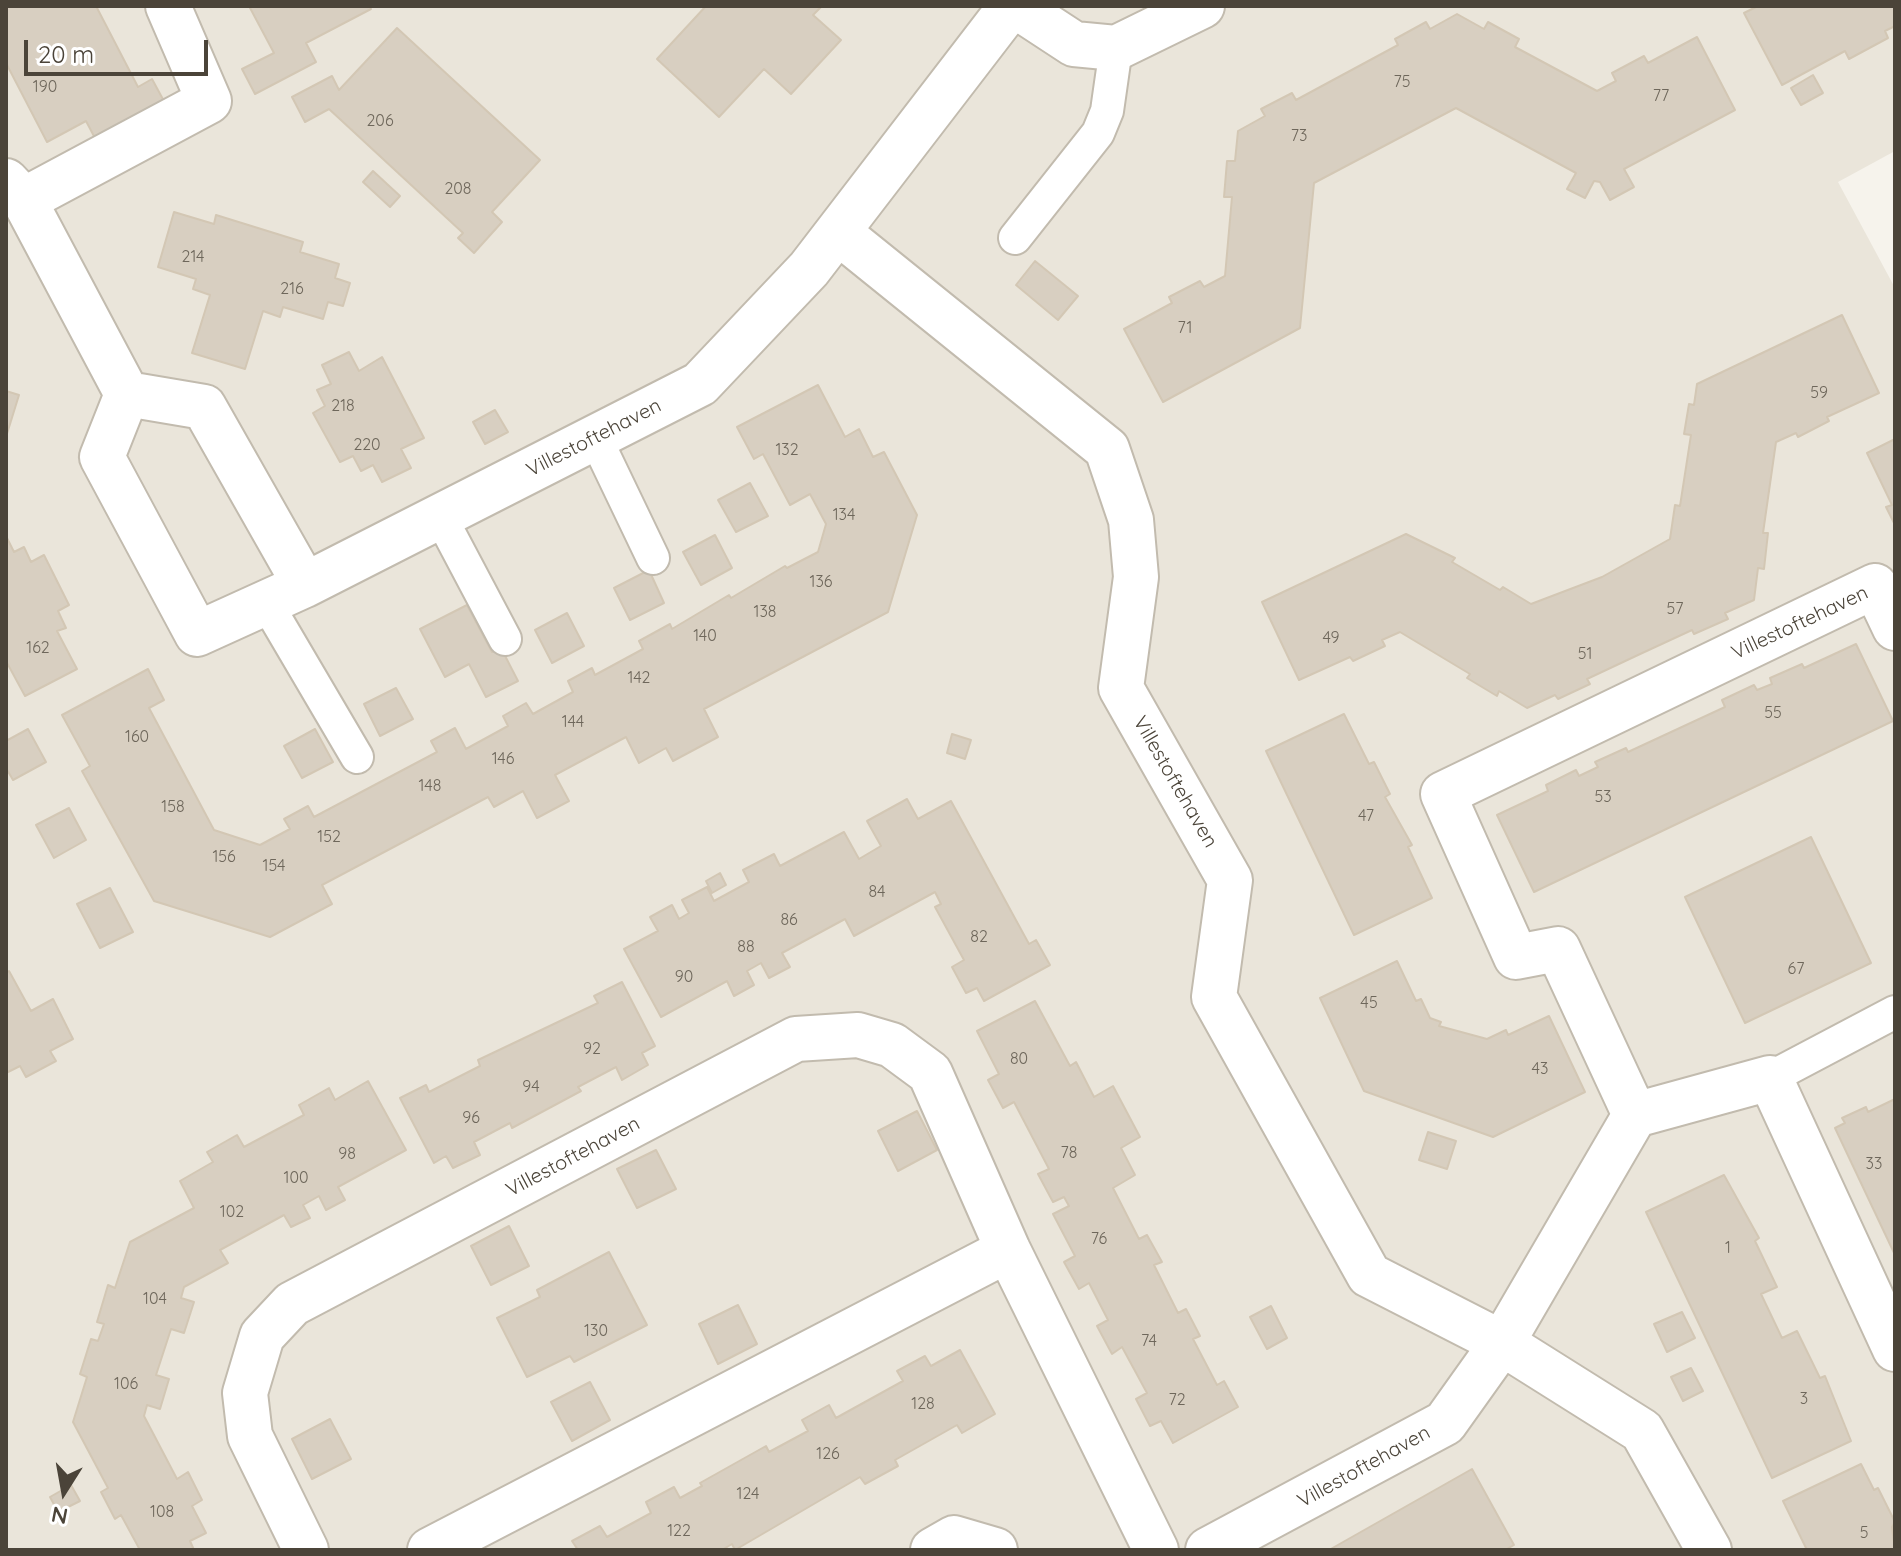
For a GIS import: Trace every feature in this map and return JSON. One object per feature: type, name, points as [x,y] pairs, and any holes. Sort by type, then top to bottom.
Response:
[{"type":"street","points":[[168,6],[209,101],[15,190],[127,394],[204,407],[286,594]]},
{"type":"street","name":"Villestoftehaven","points":[[127,394],[102,457],[197,634],[286,594],[700,384],[809,269],[1013,6],[1074,44],[1116,48]]},
{"type":"street","points":[[1116,48],[1202,6]]},
{"type":"street","name":"Villestoftehaven","points":[[838,232],[1107,449],[1131,520],[1136,577],[1121,688],[1230,880],[1214,997],[1369,1275],[1502,1343],[1642,1431],[1709,1550]]},
{"type":"street","name":"Villestoftehaven","points":[[1232,1545],[1445,1423],[1502,1343],[1635,1115],[1558,949],[1516,957],[1443,794],[1875,586],[1895,628]]},
{"type":"street","name":"Villestoftehaven","points":[[306,1550],[250,1436],[245,1393],[262,1336],[292,1304],[796,1039],[858,1035],[892,1045],[930,1073],[1008,1250],[1156,1550]]},
{"type":"street","points":[[1635,1115],[1770,1078],[1895,1349]]},
{"type":"street","points":[[430,1550],[1008,1250]]},
{"type":"street","points":[[933,1550],[954,1538],[995,1550]]},
{"type":"lane","points":[[1015,238],[1098,133],[1107,111],[1116,48]]},
{"type":"lane","points":[[595,437],[653,558]]},
{"type":"lane","points":[[440,516],[505,639]]},
{"type":"lane","points":[[286,594],[357,757]]},
{"type":"lane","points":[[1770,1078],[1895,1012]]},
{"type":"shaded area","points":[[6,6],[1895,6],[1895,151],[1838,182],[1895,288],[1895,1550],[6,1550]]},
{"type":"building","points":[[6,6],[96,6],[138,87],[152,79],[165,103],[96,140],[86,121],[47,142],[6,63]]},
{"type":"building","points":[[249,6],[369,6],[371,9],[306,43],[316,62],[255,94],[242,69],[274,53]]},
{"type":"building","points":[[706,6],[822,6],[813,15],[841,40],[791,94],[764,69],[719,117],[657,59]]},
{"type":"building","points":[[1758,6],[1895,6],[1895,26],[1885,31],[1888,38],[1849,59],[1845,51],[1782,85],[1744,13]]},
{"type":"building","points":[[1457,14],[1484,29],[1488,22],[1519,39],[1515,47],[1597,91],[1616,81],[1612,73],[1644,56],[1648,63],[1697,37],[1735,110],[1624,169],[1634,187],[1610,200],[1600,182],[1594,181],[1585,198],[1567,189],[1576,173],[1456,108],[1314,183],[1300,328],[1163,402],[1124,329],[1172,303],[1169,297],[1200,281],[1204,287],[1225,276],[1232,197],[1224,197],[1227,161],[1235,161],[1238,131],[1265,116],[1261,109],[1292,93],[1296,100],[1398,45],[1395,39],[1426,22],[1430,29]]},
{"type":"building","points":[[397,28],[540,160],[492,212],[502,222],[474,253],[458,238],[463,233],[329,109],[305,122],[292,97],[332,76],[339,90]]},
{"type":"building","points":[[1813,75],[1823,93],[1801,105],[1791,88]]},
{"type":"building","points":[[373,171],[400,196],[390,207],[363,182]]},
{"type":"building","points":[[174,212],[214,224],[216,215],[303,242],[300,252],[339,264],[335,278],[350,283],[343,306],[328,302],[323,319],[283,307],[280,317],[263,311],[245,369],[192,353],[210,295],[193,289],[196,279],[158,267]]},
{"type":"building","points":[[1035,261],[1078,296],[1058,320],[1016,285]]},
{"type":"building","points":[[1842,315],[1879,393],[1827,417],[1829,421],[1798,437],[1796,433],[1776,442],[1763,533],[1768,533],[1764,569],[1758,568],[1754,600],[1725,613],[1728,619],[1694,634],[1692,630],[1587,679],[1590,684],[1558,699],[1555,695],[1527,708],[1499,691],[1497,696],[1467,678],[1470,674],[1400,632],[1382,640],[1385,646],[1353,661],[1350,657],[1299,680],[1262,602],[1406,534],[1455,558],[1452,562],[1531,604],[1602,577],[1670,539],[1675,505],[1680,506],[1691,435],[1684,434],[1689,404],[1694,405],[1697,384]]},
{"type":"building","points":[[349,352],[359,371],[382,357],[424,438],[401,449],[411,468],[382,482],[373,465],[361,471],[353,456],[340,462],[313,413],[325,406],[317,390],[331,384],[322,365]]},
{"type":"building","points":[[818,385],[845,437],[859,429],[873,457],[884,452],[917,515],[888,612],[704,709],[718,737],[673,761],[666,748],[639,763],[626,737],[555,775],[569,801],[537,818],[523,791],[494,807],[488,797],[322,885],[332,904],[270,937],[154,901],[82,771],[90,766],[62,715],[148,669],[164,700],[149,708],[214,830],[260,845],[290,829],[284,819],[308,806],[314,817],[437,752],[431,741],[455,728],[466,749],[508,726],[503,716],[526,703],[533,714],[573,692],[568,681],[592,668],[595,675],[643,649],[639,641],[670,624],[672,629],[729,595],[731,598],[785,566],[787,568],[818,552],[826,524],[810,494],[790,505],[763,454],[754,459],[737,427]]},
{"type":"building","points":[[6,391],[19,395],[6,437]]},
{"type":"building","points":[[495,410],[508,432],[485,444],[473,422]]},
{"type":"building","points":[[1895,439],[1895,525],[1886,507],[1892,505],[1867,453]]},
{"type":"building","points":[[750,483],[768,516],[736,532],[718,500]]},
{"type":"building","points":[[715,535],[732,568],[701,585],[683,552]]},
{"type":"building","points":[[6,536],[14,552],[24,547],[31,562],[44,555],[69,605],[58,611],[66,628],[57,631],[77,669],[25,696],[6,661]]},
{"type":"building","points":[[649,570],[664,603],[630,620],[614,588]]},
{"type":"building","points":[[467,605],[492,652],[501,648],[518,681],[486,697],[469,664],[445,677],[420,629]]},
{"type":"building","points":[[567,613],[584,646],[552,663],[535,630]]},
{"type":"building","points":[[1856,644],[1893,721],[1534,892],[1497,815],[1548,791],[1546,785],[1576,770],[1579,776],[1598,767],[1595,762],[1626,748],[1628,752],[1725,707],[1722,700],[1754,685],[1757,690],[1772,684],[1770,678],[1802,664],[1804,668]]},
{"type":"building","points":[[396,688],[413,719],[380,736],[364,704]]},
{"type":"building","points":[[1344,714],[1369,764],[1374,762],[1390,794],[1385,797],[1412,845],[1408,847],[1432,898],[1354,935],[1266,751]]},
{"type":"building","points":[[28,729],[46,762],[13,780],[6,768],[6,741]]},
{"type":"building","points":[[315,729],[333,762],[302,778],[284,746]]},
{"type":"building","points":[[952,734],[971,740],[965,759],[947,753]]},
{"type":"building","points":[[907,799],[918,819],[951,801],[1029,944],[1036,940],[1050,965],[984,1001],[977,988],[966,993],[952,967],[964,960],[935,907],[941,904],[935,892],[854,936],[845,919],[782,953],[790,967],[769,978],[761,963],[747,971],[754,985],[734,996],[727,981],[661,1017],[624,949],[658,931],[650,917],[672,905],[679,919],[689,913],[682,900],[707,887],[714,901],[749,882],[743,870],[774,854],[780,866],[844,832],[859,859],[881,846],[867,821]]},
{"type":"building","points":[[69,808],[86,840],[54,858],[36,825]]},
{"type":"building","points":[[1811,837],[1871,963],[1745,1023],[1685,897]]},
{"type":"building","points":[[720,873],[726,885],[712,893],[706,881]]},
{"type":"building","points":[[110,888],[133,932],[100,948],[77,904]]},
{"type":"building","points":[[1397,961],[1416,1001],[1421,999],[1430,1018],[1441,1022],[1439,1026],[1487,1039],[1506,1030],[1508,1035],[1549,1016],[1585,1092],[1493,1137],[1364,1091],[1320,998]]},
{"type":"building","points":[[9,971],[31,1011],[53,999],[73,1039],[50,1051],[56,1061],[26,1077],[20,1066],[6,1073],[6,973]]},
{"type":"building","points":[[622,982],[655,1046],[642,1053],[648,1065],[622,1080],[616,1067],[578,1087],[581,1091],[512,1128],[510,1123],[474,1142],[480,1155],[453,1168],[446,1156],[434,1163],[400,1098],[426,1085],[429,1092],[480,1066],[478,1060],[598,1003],[594,996]]},
{"type":"building","points":[[1035,1001],[1070,1066],[1076,1062],[1094,1097],[1113,1086],[1140,1137],[1121,1148],[1135,1175],[1113,1188],[1139,1239],[1147,1235],[1162,1262],[1154,1265],[1178,1313],[1186,1309],[1200,1336],[1193,1339],[1217,1385],[1224,1381],[1238,1407],[1173,1443],[1161,1421],[1150,1426],[1136,1399],[1147,1393],[1122,1347],[1112,1354],[1097,1326],[1108,1320],[1089,1283],[1079,1289],[1064,1262],[1075,1256],[1053,1214],[1069,1206],[1064,1197],[1053,1202],[1038,1174],[1049,1169],[1014,1102],[1003,1108],[988,1080],[999,1074],[977,1031]]},
{"type":"building","points":[[368,1081],[406,1150],[338,1187],[345,1200],[326,1210],[319,1196],[303,1205],[310,1218],[291,1227],[284,1215],[220,1250],[228,1263],[184,1287],[181,1298],[194,1302],[184,1333],[171,1329],[156,1375],[169,1379],[160,1409],[147,1405],[144,1416],[177,1479],[188,1472],[202,1500],[192,1506],[206,1533],[190,1541],[194,1550],[140,1550],[121,1515],[115,1519],[101,1492],[108,1488],[73,1422],[87,1377],[80,1374],[91,1339],[98,1341],[104,1324],[97,1322],[108,1285],[115,1288],[130,1242],[194,1208],[180,1181],[213,1162],[207,1152],[237,1135],[244,1147],[304,1115],[299,1105],[329,1088],[335,1100]]},
{"type":"building","points":[[1895,1099],[1895,1255],[1835,1128],[1845,1123],[1842,1118],[1866,1107],[1868,1112]]},
{"type":"building","points":[[917,1111],[937,1150],[898,1171],[878,1131]]},
{"type":"building","points":[[1428,1132],[1456,1141],[1447,1169],[1419,1160]]},
{"type":"building","points":[[656,1150],[676,1189],[637,1208],[617,1169]]},
{"type":"building","points":[[1724,1175],[1759,1238],[1755,1241],[1777,1287],[1761,1294],[1782,1338],[1797,1331],[1820,1378],[1825,1376],[1851,1441],[1772,1478],[1646,1212]]},
{"type":"building","points":[[509,1226],[529,1266],[491,1285],[471,1246]]},
{"type":"building","points":[[609,1252],[647,1325],[574,1362],[570,1356],[527,1377],[497,1318],[540,1297],[537,1290]]},
{"type":"building","points":[[738,1305],[757,1344],[718,1364],[699,1324]]},
{"type":"building","points":[[1271,1306],[1287,1338],[1267,1349],[1250,1317]]},
{"type":"building","points":[[1682,1312],[1695,1338],[1667,1352],[1654,1324]]},
{"type":"building","points":[[960,1350],[995,1414],[962,1433],[957,1425],[895,1460],[898,1466],[865,1484],[860,1477],[735,1550],[732,1544],[722,1550],[578,1550],[572,1541],[600,1526],[607,1537],[651,1513],[646,1502],[674,1487],[680,1498],[702,1486],[700,1483],[766,1446],[769,1452],[808,1431],[802,1420],[829,1405],[836,1418],[903,1381],[897,1371],[925,1356],[931,1366]]},
{"type":"building","points":[[1691,1368],[1703,1391],[1683,1401],[1671,1377]]},
{"type":"building","points":[[590,1382],[610,1420],[572,1441],[551,1402]]},
{"type":"building","points":[[330,1419],[351,1459],[312,1479],[292,1439]]},
{"type":"building","points":[[1861,1464],[1874,1490],[1878,1488],[1895,1522],[1892,1527],[1895,1550],[1807,1550],[1783,1501]]},
{"type":"building","points":[[1472,1469],[1514,1545],[1505,1550],[1329,1550]]},
{"type":"building","points":[[71,1485],[80,1501],[58,1512],[50,1497]]}]
